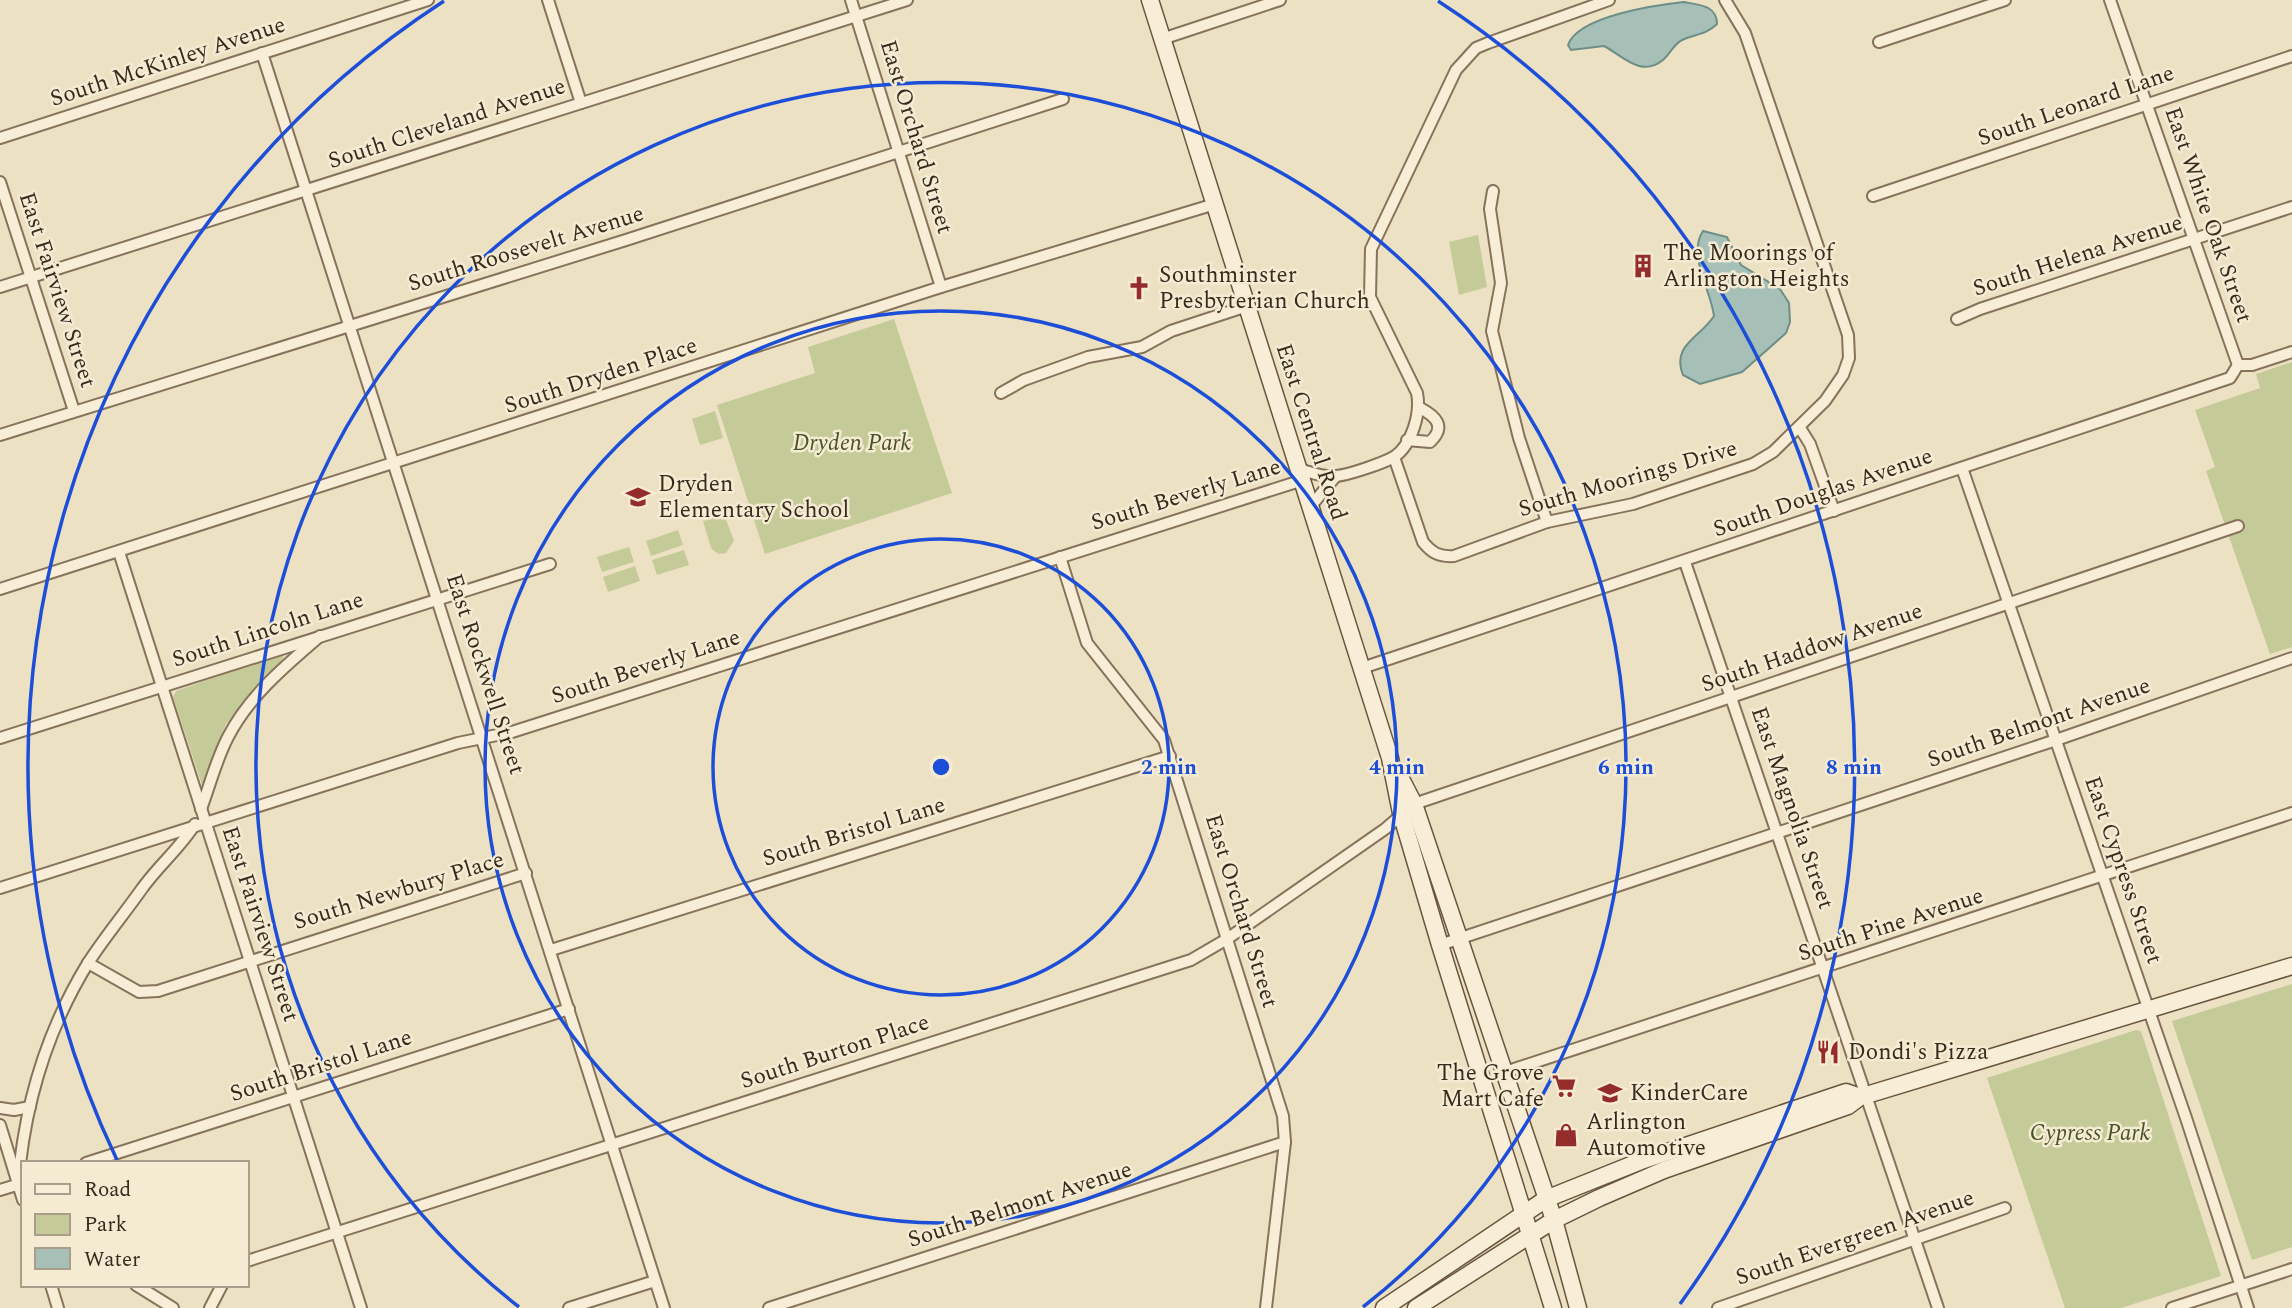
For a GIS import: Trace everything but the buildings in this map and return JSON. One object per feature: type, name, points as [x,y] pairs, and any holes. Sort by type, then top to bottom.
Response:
[{"type":"main road","name":"East Central Road","points":[[1150,0],[1390,758],[1457,939],[1546,1199],[1578,1308]]},
{"type":"main road","name":"East Central Road","points":[[1407,808],[1440,945],[1553,1308]]},
{"type":"main road","points":[[1416,1308],[1553,1220],[1644,1177],[1848,1106],[1863,1096],[2292,966]]},
{"type":"main road","points":[[1384,1308],[1546,1199],[1609,1172],[1846,1092],[1863,1096]]},
{"type":"street","name":"South McKinley Avenue","points":[[0,138],[428,0]]},
{"type":"street","points":[[548,0],[581,103]]},
{"type":"street","name":"East Orchard Street","points":[[850,0],[941,288]]},
{"type":"street","name":"South Cleveland Avenue","points":[[0,286],[907,0]]},
{"type":"street","points":[[1162,39],[1280,0]]},
{"type":"street","points":[[1301,475],[1335,477],[1394,457],[1407,440],[1420,408],[1412,382],[1375,310],[1368,279],[1375,235],[1450,80],[1463,60],[1476,48],[1609,0]]},
{"type":"street","name":"South Moorings Drive","points":[[1394,457],[1418,530],[1432,552],[1443,557],[1454,556],[1547,522],[1633,504],[1754,464],[1773,452],[1800,428],[1843,375],[1849,358],[1848,335],[1745,33],[1726,0]]},
{"type":"street","points":[[1879,42],[2005,0]]},
{"type":"street","name":"East White Oak Street","points":[[2110,0],[2238,365]]},
{"type":"street","name":"East Rockwell Street","points":[[262,53],[484,737],[664,1308]]},
{"type":"street","name":"South Leonard Lane","points":[[1873,196],[2292,56]]},
{"type":"street","name":"South Roosevelt Avenue","points":[[0,435],[898,154],[1063,99]]},
{"type":"street","name":"East Fairview Street","points":[[0,182],[74,411]]},
{"type":"street","points":[[1493,191],[1490,209],[1501,283],[1492,331],[1519,439],[1547,522]]},
{"type":"street","name":"South Dryden Place","points":[[0,589],[941,288],[1214,204]]},
{"type":"street","name":"South Helena Avenue","points":[[1957,319],[1980,309],[2292,207]]},
{"type":"street","points":[[1001,393],[1012,385],[1087,357],[1142,347],[1171,331],[1247,306]]},
{"type":"street","name":"South Douglas Avenue","points":[[1362,668],[2230,378],[2238,365],[2252,365],[2292,352]]},
{"type":"street","points":[[1407,440],[1430,442],[1437,435],[1439,425],[1436,416],[1420,408]]},
{"type":"street","points":[[1800,428],[1810,444],[1835,511]]},
{"type":"street","name":"East Cypress Street","points":[[1962,468],[2248,1308]]},
{"type":"street","name":"South Beverly Lane","points":[[0,888],[484,737],[512,732],[1060,556],[1301,475]]},
{"type":"street","points":[[1311,506],[1335,477]]},
{"type":"street","name":"South Haddow Avenue","points":[[1407,808],[2238,526]]},
{"type":"street","name":"East Fairview Street","points":[[119,552],[201,808]]},
{"type":"street","name":"East Orchard Street","points":[[1060,556],[1087,643],[1157,728],[1170,756],[1283,1116],[1285,1142],[1266,1308]]},
{"type":"street","name":"East Magnolia Street","points":[[1685,562],[1825,969],[1863,1096],[1938,1308]]},
{"type":"street","name":"South Lincoln Lane","points":[[0,738],[550,564]]},
{"type":"street","points":[[21,1186],[21,1140],[30,1107],[52,1036],[88,963],[162,861],[200,824],[201,808],[228,736],[245,710],[260,690],[320,636]]},
{"type":"street","name":"South Belmont Avenue","points":[[1440,945],[2056,740],[2292,658]]},
{"type":"street","name":"South Bristol Lane","points":[[551,950],[1170,756]]},
{"type":"street","name":"South Burton Place","points":[[248,1261],[1191,960],[1227,939],[1385,829],[1407,808]]},
{"type":"street","name":"South Pine Avenue","points":[[1502,1073],[1825,969],[2292,813]]},
{"type":"street","name":"East Fairview Street","points":[[200,824],[250,960],[361,1308]]},
{"type":"street","points":[[151,840],[162,861]]},
{"type":"street","name":"South Newbury Place","points":[[88,963],[139,992],[149,992],[526,873]]},
{"type":"street","name":"South Bristol Lane","points":[[92,1161],[569,1009]]},
{"type":"street","points":[[0,1108],[14,1110],[30,1107]]},
{"type":"street","points":[[0,1125],[21,1186]]},
{"type":"street","name":"South Belmont Avenue","points":[[769,1308],[1285,1142]]},
{"type":"street","points":[[0,1185],[21,1186]]},
{"type":"street","points":[[0,1190],[21,1186]]},
{"type":"street","points":[[0,1196],[21,1186]]},
{"type":"street","name":"South Evergreen Avenue","points":[[1718,1308],[2005,1208]]},
{"type":"street","points":[[2172,1308],[2292,1269]]},
{"type":"street","points":[[569,1308],[655,1281]]},
{"type":"street","points":[[52,1287],[58,1308]]},
{"type":"street","points":[[139,1287],[173,1308]]},
{"type":"street","points":[[210,1308],[221,1287]]},
{"type":"green space","points":[[1478,235],[1487,287],[1459,295],[1449,242]]},
{"type":"green space","name":"Dryden Park","points":[[894,319],[952,493],[765,554],[717,405],[815,373],[808,347]]},
{"type":"green space","points":[[2292,362],[2292,647],[2270,654],[2206,471],[2215,467],[2195,410],[2260,388],[2256,374]]},
{"type":"green space","points":[[715,411],[723,438],[700,445],[692,419]]},
{"type":"green space","points":[[717,509],[719,515],[724,514],[734,541],[726,553],[718,554],[711,548],[703,521],[708,520],[707,513]]},
{"type":"green space","points":[[678,530],[683,545],[651,556],[646,541]]},
{"type":"green space","points":[[629,547],[634,562],[602,572],[597,557]]},
{"type":"green space","points":[[684,550],[689,565],[657,575],[652,560]]},
{"type":"green space","points":[[635,566],[640,581],[608,592],[603,577]]},
{"type":"green space","points":[[281,654],[284,657],[226,724],[202,785],[173,697],[176,691]]},
{"type":"green space","points":[[2292,984],[2292,1247],[2252,1260],[2172,1021]]},
{"type":"green space","name":"Cypress Park","points":[[2136,1030],[2141,1031],[2221,1276],[2121,1308],[2065,1308],[1987,1078]]},
{"type":"water","points":[[1684,2],[1711,9],[1717,24],[1679,42],[1655,65],[1647,67],[1632,64],[1604,46],[1571,50],[1568,45],[1586,26],[1602,19],[1638,9]]},
{"type":"water","points":[[1703,231],[1727,237],[1741,265],[1780,289],[1789,303],[1790,322],[1786,333],[1742,372],[1700,384],[1683,375],[1680,365],[1684,349],[1714,316],[1699,262],[1699,240]]},
{"type":"place","name":"The Moorings of Arlington Heights","points":[[1643,266]]},
{"type":"place","name":"Southminster Presbyterian Church","points":[[1139,288]]},
{"type":"place","name":"Dryden Elementary School","points":[[638,497]]},
{"type":"place","name":"Dondi's Pizza","points":[[1828,1052]]},
{"type":"place","name":"The Grove Mart Cafe","points":[[1564,1086]]},
{"type":"place","name":"KinderCare","points":[[1610,1093]]},
{"type":"place","name":"Arlington Automotive","points":[[1566,1135]]}]
